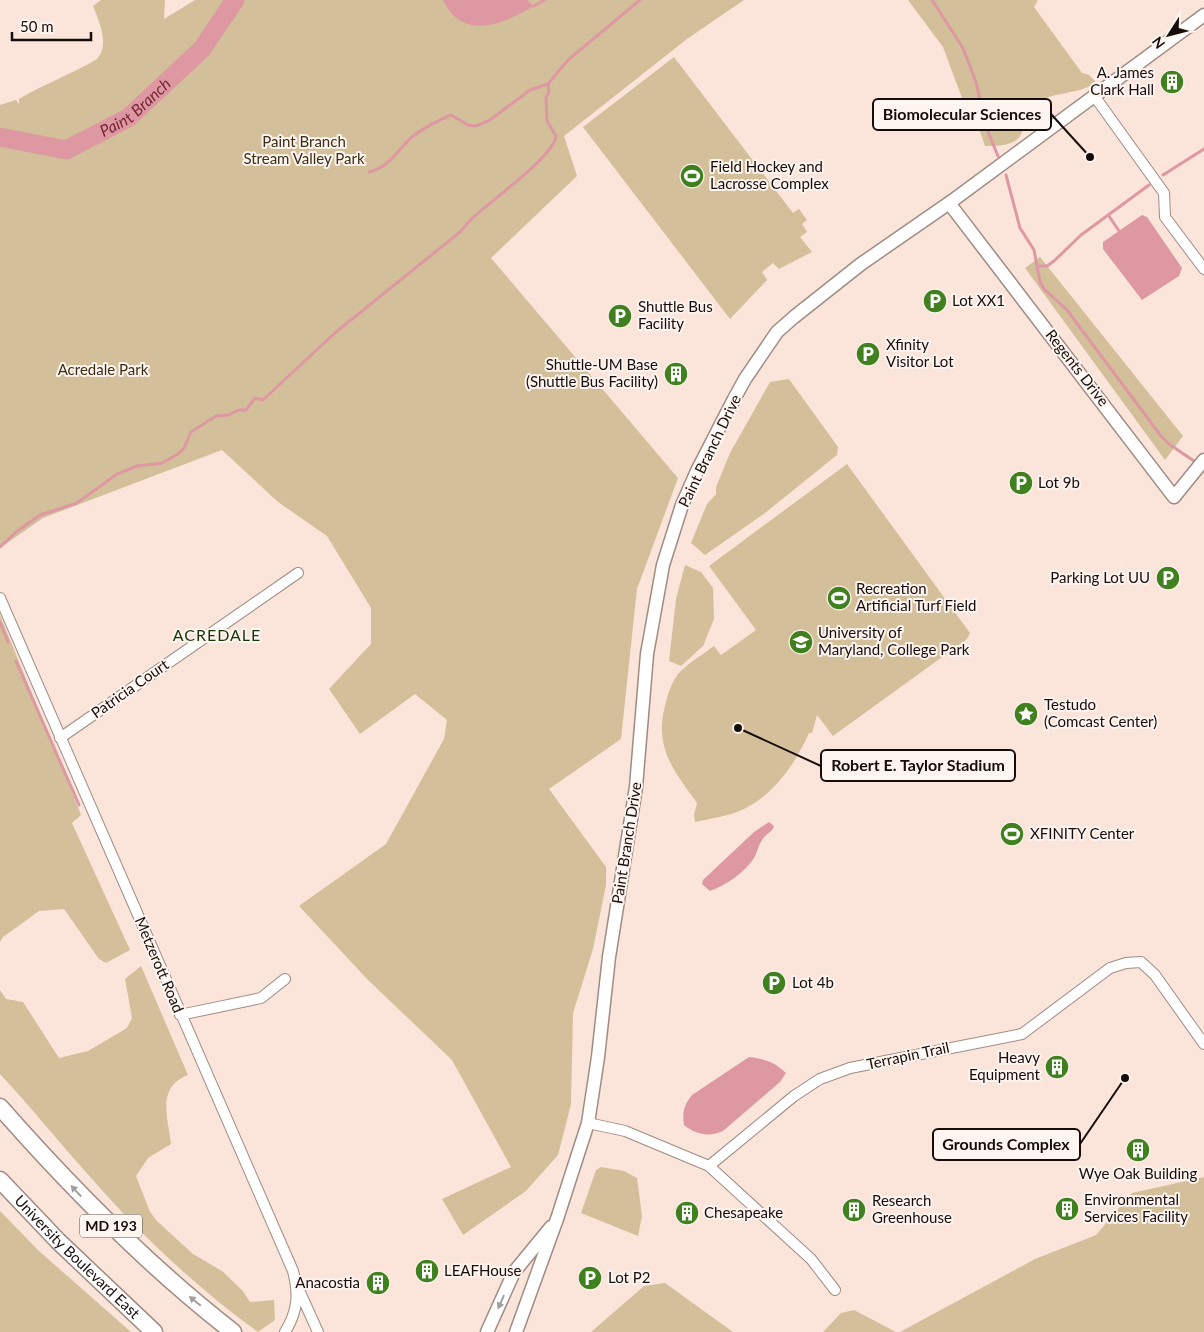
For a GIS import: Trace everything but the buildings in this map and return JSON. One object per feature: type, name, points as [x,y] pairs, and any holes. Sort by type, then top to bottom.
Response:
[{"type":"main road","name":"MD 193","points":[[0,1107],[94,1209],[159,1272],[232,1332]]},
{"type":"main road","name":"University Boulevard East","points":[[0,1180],[58,1241],[154,1332]]},
{"type":"street","name":"Paint Branch Drive","points":[[516,1332],[557,1219],[588,1123],[598,1057],[608,966],[636,786],[647,654],[663,565],[682,505],[697,471],[745,379],[777,332],[861,264],[949,204],[1204,15]]},
{"type":"street","points":[[1095,97],[1164,193],[1165,217],[1204,269]]},
{"type":"street","name":"Regents Drive","points":[[949,204],[1174,497],[1204,460]]},
{"type":"street","name":"Patricia Court","points":[[60,738],[298,572]]},
{"type":"street","name":"Metzerott Road","points":[[0,598],[180,1016],[289,1262],[297,1287],[296,1310],[285,1332]]},
{"type":"street","name":"Terrapin Trail","points":[[709,1166],[794,1096],[820,1079],[850,1068],[1022,1034],[1110,968],[1126,963],[1142,962],[1155,975],[1204,1044]]},
{"type":"street","points":[[180,1016],[261,998],[285,979]]},
{"type":"street","points":[[588,1123],[625,1130],[709,1166],[805,1253],[835,1290]]},
{"type":"street","name":"Paint Branch Drive","points":[[487,1332],[514,1272],[557,1219]]},
{"type":"street","points":[[297,1287],[318,1332]]},
{"type":"green space","points":[[101,0],[165,0],[164,19],[195,0],[744,0],[687,39],[564,136],[577,176],[491,258],[678,478],[637,589],[621,739],[549,789],[606,867],[606,885],[593,949],[573,1013],[571,1104],[558,1155],[526,1191],[463,1235],[442,1199],[511,1167],[452,1060],[368,980],[299,906],[386,844],[444,739],[447,720],[415,694],[360,734],[329,689],[371,644],[371,608],[327,536],[278,502],[222,450],[43,518],[0,548],[0,105],[16,100],[19,104],[19,99],[97,59],[103,47],[103,40],[93,6]]},
{"type":"green space","points":[[908,0],[1038,0],[1034,7],[1082,73],[1089,75],[1096,82],[1081,89],[1042,100],[1029,112],[1022,132],[1016,141],[1006,145],[985,146],[977,123],[972,125],[943,47]]},
{"type":"green space","name":"Field Hockey and Lacrosse Complex","points":[[674,57],[793,213],[799,209],[807,220],[802,224],[807,232],[800,237],[812,252],[779,269],[773,263],[762,272],[767,280],[730,319],[583,127]]},
{"type":"green space","points":[[1040,257],[1183,436],[1165,460],[1025,268]]},
{"type":"green space","points":[[789,379],[838,447],[837,455],[765,513],[705,555],[691,543],[707,504],[716,494],[716,487],[730,453],[770,382]]},
{"type":"green space","name":"Recreation Artificial Turf Field","points":[[847,464],[970,633],[967,639],[833,736],[817,715],[812,733],[809,733],[789,769],[771,790],[750,806],[737,812],[695,822],[694,815],[697,803],[673,768],[664,745],[662,732],[663,718],[668,695],[678,674],[695,659],[714,646],[721,655],[756,630],[709,566]]},
{"type":"green space","points":[[685,565],[701,572],[713,588],[714,619],[703,646],[681,666],[669,661],[676,599]]},
{"type":"green space","points":[[0,615],[81,815],[72,823],[130,950],[106,963],[99,959],[64,909],[39,911],[3,937],[0,942]]},
{"type":"green space","points":[[141,966],[188,1075],[178,1080],[171,1087],[168,1095],[166,1104],[171,1144],[148,1158],[136,1176],[150,1212],[157,1221],[193,1254],[222,1271],[242,1290],[250,1302],[274,1300],[275,1320],[258,1332],[213,1298],[151,1241],[112,1201],[0,1074],[0,990],[6,999],[23,1002],[59,1058],[88,1051],[127,1028],[132,1018],[125,979]]},
{"type":"green space","points":[[601,1167],[624,1171],[637,1178],[642,1216],[638,1236],[581,1213],[596,1170]]},
{"type":"green space","points":[[1204,1177],[1204,1332],[900,1332],[1035,1259],[1096,1235],[1132,1193]]},
{"type":"green space","points":[[0,1211],[39,1251],[131,1332],[0,1332]]},
{"type":"green space","points":[[665,1283],[733,1332],[591,1332],[644,1286]]},
{"type":"green space","points":[[854,1310],[896,1332],[823,1332],[841,1313]]},
{"type":"shaded area","points":[[443,0],[527,0],[534,6],[510,19],[485,26],[461,21],[451,13]]},
{"type":"shaded area","points":[[1142,215],[1147,217],[1182,268],[1179,276],[1142,300],[1103,249],[1103,242]]},
{"type":"shaded area","points":[[769,822],[774,826],[773,828],[763,838],[754,858],[745,869],[728,882],[710,891],[702,884],[703,880],[754,832]]},
{"type":"shaded area","points":[[749,1057],[769,1062],[786,1073],[780,1082],[723,1131],[703,1134],[693,1131],[684,1125],[684,1109],[692,1095]]},
{"type":"waterway","name":"Paint Branch","points":[[0,137],[66,150],[128,118],[202,49],[235,0]]},
{"type":"waterway","points":[[534,6],[544,0]]},
{"type":"waterway","points":[[369,172],[388,162],[412,137],[435,122],[451,115],[468,125],[476,126],[490,120],[530,90],[548,84],[568,60],[640,0]]},
{"type":"waterway","points":[[932,0],[963,48],[976,82],[986,127],[998,156]]},
{"type":"waterway","points":[[0,547],[16,532],[40,515],[77,503],[117,474],[137,466],[162,463],[178,454],[184,448],[191,432],[216,416],[229,415],[238,410],[246,410],[255,398],[263,400],[336,332],[460,232],[474,217],[545,155],[553,145],[556,136],[547,121],[546,97],[549,92],[548,84]]},
{"type":"waterway","points":[[1163,175],[1204,149]]},
{"type":"waterway","points":[[1006,175],[1020,228],[1034,250],[1040,282],[1044,289],[1067,310],[1161,436],[1169,444],[1194,461]]},
{"type":"waterway","points":[[1037,266],[1047,266],[1054,261],[1081,235],[1149,185]]},
{"type":"waterway","points":[[1109,216],[1119,231]]},
{"type":"waterway","points":[[0,622],[8,642]]},
{"type":"waterway","points":[[16,661],[79,805]]},
{"type":"place","name":"A. James Clark Hall","points":[[1172,82]]},
{"type":"place","name":"Biomolecular Sciences","points":[[1090,157]]},
{"type":"place","name":"Field Hockey and Lacrosse Complex","points":[[692,176]]},
{"type":"place","name":"Lot XX1","points":[[935,301]]},
{"type":"place","name":"Shuttle Bus Facility","points":[[620,316]]},
{"type":"place","name":"Xfinity Visitor Lot","points":[[868,354]]},
{"type":"place","name":"Shuttle-UM Base (Shuttle Bus Facility)","points":[[676,374]]},
{"type":"place","name":"Lot 9b","points":[[1021,483]]},
{"type":"place","name":"Parking Lot UU","points":[[1168,578]]},
{"type":"place","name":"Recreation Artificial Turf Field","points":[[839,598]]},
{"type":"place","name":"University of Maryland, College Park","points":[[801,642]]},
{"type":"place","name":"Testudo (Comcast Center)","points":[[1026,714]]},
{"type":"place","name":"Robert E. Taylor Stadium","points":[[738,728]]},
{"type":"place","name":"XFINITY Center","points":[[1012,834]]},
{"type":"place","name":"Lot 4b","points":[[774,983]]},
{"type":"place","name":"Heavy Equipment","points":[[1057,1067]]},
{"type":"place","name":"Grounds Complex","points":[[1125,1078]]},
{"type":"place","name":"Wye Oak Building","points":[[1138,1150]]},
{"type":"place","name":"Environmental Services Facility","points":[[1067,1209]]},
{"type":"place","name":"Research Greenhouse","points":[[854,1210]]},
{"type":"place","name":"Chesapeake","points":[[687,1213]]},
{"type":"place","name":"LEAFHouse","points":[[427,1271]]},
{"type":"place","name":"Lot P2","points":[[590,1278]]},
{"type":"place","name":"Anacostia","points":[[378,1283]]},
{"type":"district","name":"ACREDALE","points":[[217,635]]},
{"type":"park label","name":"Paint Branch Stream Valley Park","points":[[304,150]]},
{"type":"park label","name":"Acredale Park","points":[[103,370]]}]
